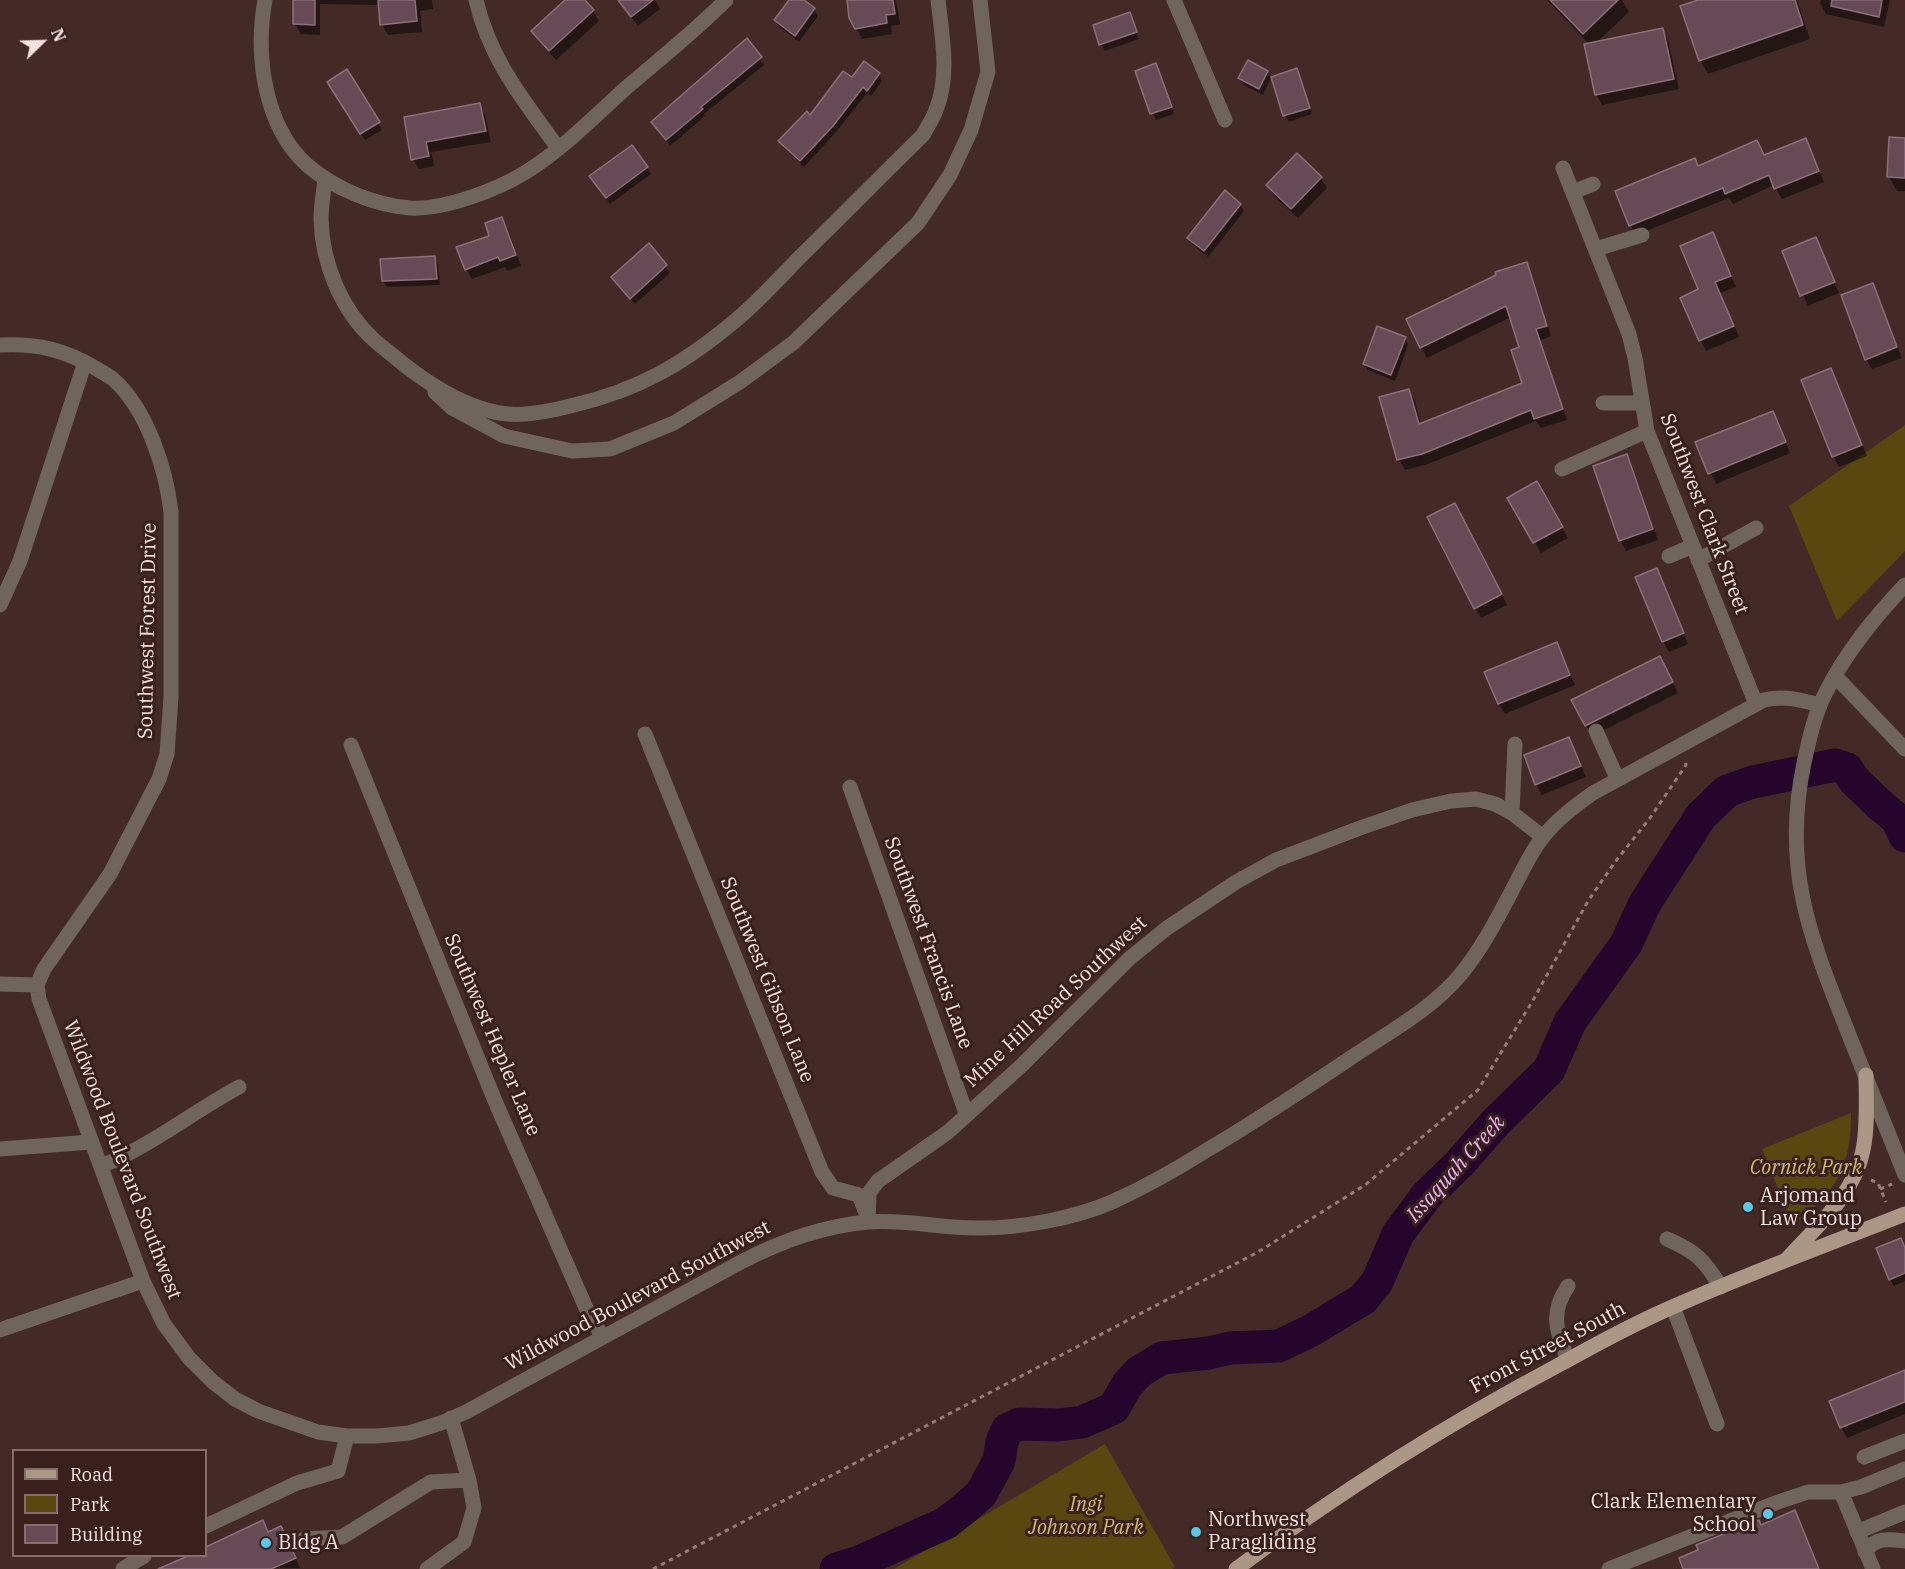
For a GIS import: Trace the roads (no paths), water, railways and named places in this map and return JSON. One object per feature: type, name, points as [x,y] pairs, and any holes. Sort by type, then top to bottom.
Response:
[{"type":"main road","points":[[1784,1262],[1839,1201],[1856,1173],[1865,1141],[1866,1075]]},
{"type":"main road","name":"Front Street South","points":[[1236,1569],[1325,1505],[1411,1450],[1502,1395],[1625,1329],[1721,1287],[1905,1214]]},
{"type":"street","points":[[266,0],[263,15],[262,63],[265,83],[285,138],[297,155],[325,178],[357,195],[387,205],[413,208],[470,198],[526,172],[558,148],[726,0]]},
{"type":"street","points":[[476,0],[490,44],[501,68],[558,148]]},
{"type":"street","points":[[420,377],[459,399],[488,410],[508,414],[543,413],[604,398],[632,388],[692,356],[738,319],[923,135],[936,110],[943,81],[944,46],[938,0]]},
{"type":"street","points":[[325,178],[321,218],[324,250],[333,279],[352,312],[373,339],[420,377],[452,408],[504,436],[572,451],[610,449],[674,423],[740,382],[793,343],[918,223],[950,175],[971,130],[988,72],[980,0]]},
{"type":"street","points":[[1174,0],[1225,120]]},
{"type":"street","name":"Southwest Clark Street","points":[[1563,168],[1629,333],[1647,431],[1756,704]]},
{"type":"street","points":[[1573,192],[1593,184]]},
{"type":"street","points":[[1596,249],[1642,235]]},
{"type":"street","name":"Southwest Forest Drive","points":[[0,345],[30,345],[59,350],[113,379],[143,420],[155,446],[169,490],[171,697],[167,754],[159,779],[116,864],[44,969],[38,985]]},
{"type":"street","points":[[0,605],[20,561],[85,362]]},
{"type":"street","points":[[1603,403],[1642,403]]},
{"type":"street","points":[[1562,469],[1647,431]]},
{"type":"street","points":[[1668,556],[1696,553],[1756,528]]},
{"type":"street","points":[[1900,1179],[1866,1075],[1815,946],[1802,898],[1796,849],[1798,797],[1807,748],[1820,705],[1859,638],[1876,615],[1905,585]]},
{"type":"street","points":[[1835,676],[1905,749]]},
{"type":"street","name":"Wildwood Boulevard Southwest","points":[[38,985],[43,1014],[143,1281],[164,1324],[189,1358],[213,1382],[235,1399],[258,1411],[318,1432],[347,1436],[409,1433],[466,1412],[770,1247],[828,1228],[868,1222],[889,1221],[981,1228],[1029,1225],[1110,1203],[1183,1164],[1266,1115],[1440,995],[1460,975],[1491,930],[1528,859],[1543,837],[1570,810],[1593,793],[1764,700],[1781,697],[1820,705]]},
{"type":"street","points":[[1596,731],[1617,778]]},
{"type":"street","name":"Southwest Gibson Lane","points":[[645,734],[822,1172],[833,1188],[859,1195],[868,1222]]},
{"type":"street","points":[[1512,813],[1515,744]]},
{"type":"street","name":"Southwest Hepler Lane","points":[[351,745],[495,1101],[590,1317],[603,1337]]},
{"type":"street","name":"Southwest Francis Lane","points":[[850,787],[966,1113]]},
{"type":"street","name":"Mine Hill Road Southwest","points":[[868,1222],[871,1188],[948,1132],[966,1113],[1021,1066],[1130,958],[1167,928],[1236,882],[1276,860],[1360,828],[1412,810],[1451,801],[1476,799],[1495,804],[1512,813],[1543,837]]},
{"type":"street","points":[[0,984],[38,985]]},
{"type":"street","points":[[101,1166],[146,1146],[205,1106],[238,1087]]},
{"type":"street","points":[[0,1149],[91,1142]]},
{"type":"street","points":[[1667,1239],[1687,1247],[1704,1261],[1721,1287]]},
{"type":"street","points":[[0,1330],[143,1281]]},
{"type":"street","points":[[1568,1286],[1558,1300],[1556,1329],[1568,1360]]},
{"type":"street","points":[[1673,1307],[1717,1424]]},
{"type":"street","points":[[427,1569],[464,1542],[474,1508],[469,1480],[451,1418]]},
{"type":"street","points":[[207,1526],[297,1483],[338,1471],[347,1436]]},
{"type":"street","points":[[1864,1456],[1905,1441]]},
{"type":"street","points":[[1609,1569],[1778,1502],[1808,1492],[1840,1492],[1861,1488],[1905,1469]]},
{"type":"street","points":[[304,1539],[342,1537],[431,1482],[469,1480]]},
{"type":"street","points":[[1840,1492],[1873,1569]]},
{"type":"street","points":[[1857,1532],[1905,1512]]},
{"type":"street","points":[[1866,1552],[1870,1544],[1885,1539],[1905,1541]]},
{"type":"street","points":[[123,1569],[142,1557]]},
{"type":"waterway","name":"Issaquah Creek","points":[[836,1569],[859,1562],[946,1523],[965,1508],[981,1494],[999,1461],[1002,1442],[1007,1430],[1019,1424],[1058,1425],[1082,1422],[1114,1408],[1127,1385],[1139,1372],[1162,1358],[1209,1353],[1230,1348],[1279,1346],[1312,1330],[1363,1299],[1377,1282],[1398,1234],[1427,1195],[1549,1070],[1570,1022],[1626,944],[1645,903],[1701,816],[1727,791],[1753,782],[1835,765],[1847,769],[1854,780],[1897,819],[1905,836]]},
{"type":"place","name":"Arjomand Law Group","points":[[1748,1207]]},
{"type":"place","name":"Clark Elementary School","points":[[1768,1514]]},
{"type":"place","name":"Northwest Paragliding","points":[[1196,1532]]},
{"type":"place","name":"Bldg A","points":[[266,1543]]},
{"type":"park label","name":"Cornick Park","points":[[1806,1168]]},
{"type":"park label","name":"Ingi Johnson Park","points":[[1086,1516]]}]
